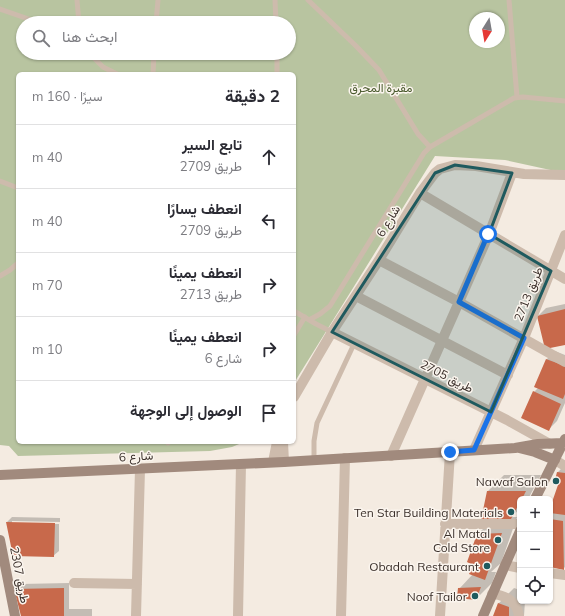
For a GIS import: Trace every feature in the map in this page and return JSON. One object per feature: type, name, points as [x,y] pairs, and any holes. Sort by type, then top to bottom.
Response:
[{"type":"street","name":"شارع 6","points":[[296,394],[332,332],[420,193],[435,173],[447,166],[455,165],[476,166],[540,175],[565,175]]},
{"type":"street","points":[[391,456],[488,234],[512,172]]},
{"type":"street","points":[[420,193],[565,279]]},
{"type":"street","name":"طريق 2713","points":[[474,450],[524,338],[565,235]]},
{"type":"street","points":[[379,260],[459,302],[565,362]]},
{"type":"street","points":[[356,296],[508,375]]},
{"type":"street","name":"طريق 2705","points":[[332,332],[491,412],[550,444]]},
{"type":"street","name":"شارع 6","points":[[0,475],[391,456],[515,448],[527,445],[550,444],[564,441]]},
{"type":"street","points":[[537,496],[564,441]]},
{"type":"street","points":[[273,462],[277,444]]},
{"type":"street","points":[[283,444],[284,462]]},
{"type":"street","name":"شارع 6","points":[[515,448],[535,452],[555,460]]},
{"type":"street","points":[[440,616],[450,452]]},
{"type":"street","points":[[341,616],[345,458]]},
{"type":"street","points":[[555,460],[565,466]]},
{"type":"street","points":[[238,616],[241,464]]},
{"type":"street","points":[[136,616],[140,469]]},
{"type":"street","points":[[445,524],[517,524]]},
{"type":"street","points":[[483,616],[520,532]]},
{"type":"street","name":"طريق 2307","points":[[0,540],[4,580],[15,616]]},
{"type":"street","points":[[505,565],[517,567]]},
{"type":"street","points":[[553,574],[565,576]]},
{"type":"street","points":[[74,583],[137,584]]},
{"type":"street","points":[[492,594],[508,598],[514,604],[519,616]]},
{"type":"lane","points":[[77,0],[78,16]]},
{"type":"lane","points":[[157,16],[158,0]]},
{"type":"lane","points":[[275,0],[276,16]]},
{"type":"lane","points":[[308,0],[379,70],[418,134],[430,147]]},
{"type":"lane","points":[[509,0],[517,97]]},
{"type":"lane","points":[[0,9],[20,16]]},
{"type":"lane","points":[[96,60],[103,67],[113,72]]},
{"type":"lane","points":[[153,72],[154,60]]},
{"type":"lane","points":[[277,60],[277,72]]},
{"type":"lane","points":[[296,333],[307,319],[320,314],[330,306],[424,153],[430,147],[517,97],[565,101]]},
{"type":"lane","points":[[0,181],[16,187]]},
{"type":"lane","points":[[0,276],[16,265]]},
{"type":"lane","points":[[296,312],[332,332]]},
{"type":"lane","points":[[314,460],[314,441],[317,423],[354,344]]},
{"type":"highlighted area","points":[[455,165],[512,173],[489,234],[551,271],[491,412],[332,332],[435,173]]},
{"type":"green space","name":"مقبرة المحرق","points":[[0,0],[565,0],[565,170],[555,171],[505,160],[435,156],[296,380],[296,72],[16,72],[16,444],[239,444],[232,447],[210,451],[18,456],[9,446],[0,445]]},
{"type":"building","points":[[565,309],[565,345],[545,349],[537,316]]},
{"type":"building","points":[[546,359],[565,366],[565,394],[563,399],[534,387]]},
{"type":"building","points":[[533,391],[561,404],[549,431],[521,418]]},
{"type":"building","points":[[557,472],[565,473],[565,515],[553,513],[553,499],[559,482],[555,480]]},
{"type":"building","points":[[487,491],[526,491],[524,496],[517,496],[517,508],[511,519],[481,520]]},
{"type":"building","points":[[553,519],[563,521],[564,570],[553,568]]},
{"type":"building","points":[[6,522],[55,523],[54,557],[13,556]]},
{"type":"building","points":[[502,533],[485,580],[469,574],[473,565],[467,562],[477,534]]},
{"type":"building","points":[[481,587],[476,600],[457,598],[458,588]]},
{"type":"building","points":[[64,588],[64,616],[21,616],[14,589]]},
{"type":"building","points":[[498,603],[509,607],[509,616],[493,616]]},
{"type":"place","name":"Nawaf Salon","points":[[556,481]]},
{"type":"place","name":"Ten Star Building Materials","points":[[511,512]]},
{"type":"place","name":"Al Matal Cold Store","points":[[498,540]]},
{"type":"place","name":"Obadah Restaurant","points":[[487,566]]},
{"type":"place","name":"Noof Tailor","points":[[475,596]]},
{"type":"route","points":[[450,452],[474,450],[524,338],[459,302],[488,234]]}]
